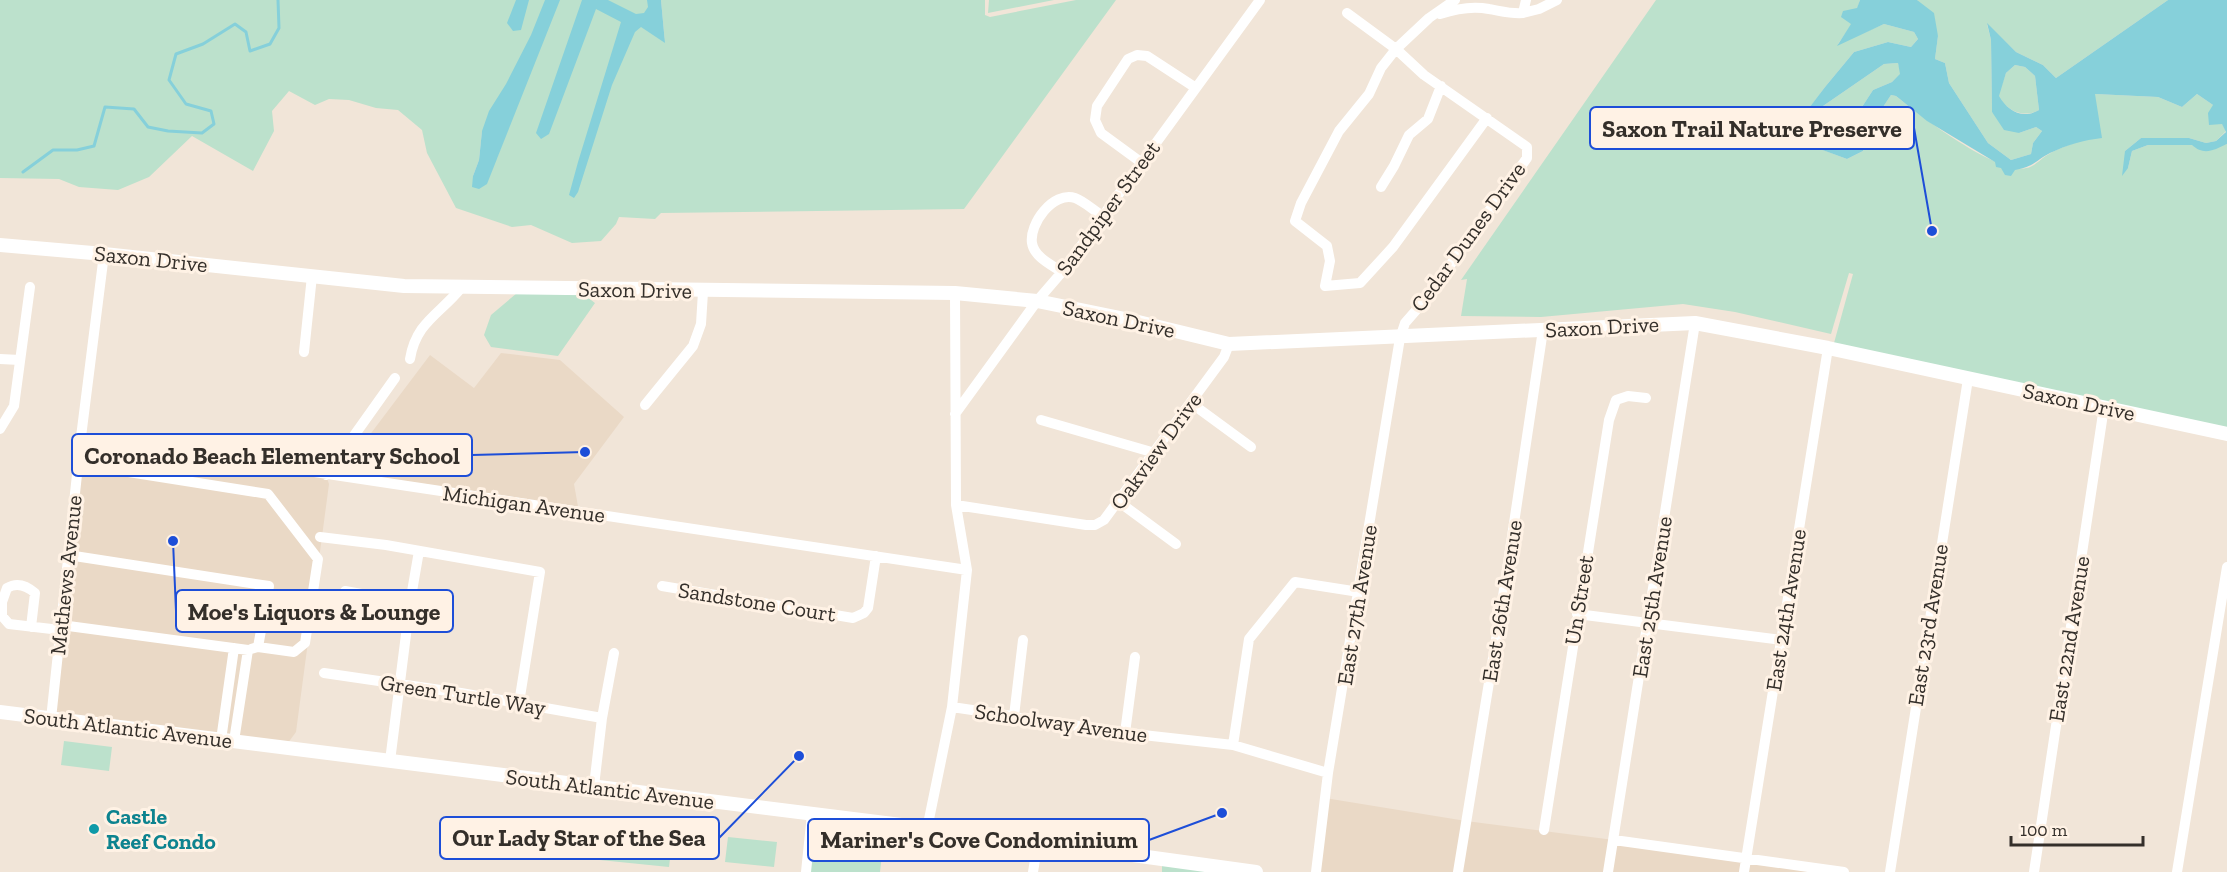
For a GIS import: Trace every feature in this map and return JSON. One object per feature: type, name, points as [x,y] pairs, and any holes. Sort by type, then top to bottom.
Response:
[{"type":"street","name":"Sandpiper Street","points":[[955,414],[1037,302],[1062,272],[1260,0]]},
{"type":"street","points":[[1455,0],[1429,18],[1396,49],[1381,68],[1370,94],[1339,131],[1300,203],[1295,221],[1327,246],[1330,261],[1326,286],[1360,284],[1393,247],[1487,118]]},
{"type":"street","points":[[1523,12],[1526,0]]},
{"type":"street","points":[[1429,18],[1451,10],[1486,8],[1513,14],[1539,9],[1557,0]]},
{"type":"street","name":"Cedar Dunes Drive","points":[[1347,13],[1396,49],[1424,75],[1527,147],[1527,158],[1425,300],[1405,323],[1400,338]]},
{"type":"street","points":[[1142,163],[1101,133],[1095,120],[1097,106],[1128,59],[1137,55],[1147,56],[1196,88]]},
{"type":"street","points":[[1382,187],[1409,135],[1428,119],[1441,86]]},
{"type":"street","points":[[1062,272],[1037,253],[1032,244],[1033,230],[1050,203],[1065,198],[1075,198],[1103,216]]},
{"type":"street","name":"Saxon Drive","points":[[0,245],[404,286],[703,292],[954,293],[1037,302],[1130,320],[1229,344],[1400,338],[1695,322],[1828,348],[2227,434]]},
{"type":"street","name":"Mathews Avenue","points":[[51,719],[81,437],[104,254]]},
{"type":"street","points":[[304,352],[312,276]]},
{"type":"street","points":[[0,429],[14,406],[30,287]]},
{"type":"street","points":[[410,359],[413,342],[424,325],[461,288]]},
{"type":"street","points":[[645,405],[693,345],[702,324],[703,292]]},
{"type":"street","name":"Schoolway Avenue","points":[[954,293],[956,505],[967,570],[952,707],[1125,733],[1233,745],[1329,773]]},
{"type":"street","name":"East 25th Avenue","points":[[1608,872],[1695,322]]},
{"type":"street","name":"East 26th Avenue","points":[[1458,872],[1543,330]]},
{"type":"street","name":"East 27th Avenue","points":[[1316,872],[1329,773],[1400,338]]},
{"type":"street","name":"Oakview Drive","points":[[956,505],[1086,525],[1095,525],[1104,520],[1224,357],[1229,344]]},
{"type":"street","name":"East 24th Avenue","points":[[1744,872],[1828,348]]},
{"type":"street","points":[[0,359],[20,360]]},
{"type":"street","points":[[326,475],[395,378]]},
{"type":"street","name":"East 23rd Avenue","points":[[1890,872],[1968,379]]},
{"type":"street","name":"Un Street","points":[[1544,830],[1609,420],[1616,400],[1628,396],[1646,398]]},
{"type":"street","points":[[1191,403],[1251,447]]},
{"type":"street","name":"East 22nd Avenue","points":[[2034,872],[2104,407]]},
{"type":"street","points":[[1041,420],[1155,453]]},
{"type":"street","name":"Michigan Avenue","points":[[81,437],[967,570]]},
{"type":"street","points":[[31,627],[61,627],[234,648],[294,652],[305,643],[318,559],[268,494],[78,464]]},
{"type":"street","points":[[1119,502],[1176,544]]},
{"type":"street","points":[[320,537],[540,572],[519,703]]},
{"type":"street","points":[[390,761],[410,603],[419,551]]},
{"type":"street","points":[[68,555],[269,586],[228,740]]},
{"type":"street","name":"Sandstone Court","points":[[662,586],[853,618],[864,613],[868,608],[876,556]]},
{"type":"street","points":[[2177,872],[2227,567]]},
{"type":"street","points":[[1233,745],[1249,639],[1295,582],[1359,592]]},
{"type":"street","points":[[345,591],[410,603]]},
{"type":"street","points":[[1577,614],[1782,639]]},
{"type":"street","points":[[1014,716],[1023,640]]},
{"type":"street","points":[[228,740],[234,648]]},
{"type":"street","points":[[594,786],[602,718],[614,653]]},
{"type":"street","points":[[1125,733],[1135,657]]},
{"type":"street","name":"Green Turtle Way","points":[[324,673],[602,718]]},
{"type":"street","points":[[927,829],[952,707]]},
{"type":"street","name":"South Atlantic Avenue","points":[[0,712],[1038,842],[1169,866],[1256,872]]},
{"type":"street","points":[[806,872],[812,814]]},
{"type":"street","points":[[1614,840],[1844,872]]},
{"type":"street","points":[[1033,872],[1038,842]]},
{"type":"shaded area","points":[[501,353],[560,360],[624,417],[574,484],[579,512],[338,477],[430,355],[474,388]]},
{"type":"shaded area","points":[[81,437],[326,475],[329,484],[296,732],[285,747],[51,719]]},
{"type":"shaded area","points":[[1325,798],[1466,821],[1844,872],[1316,872]]},
{"type":"green space","points":[[0,0],[658,0],[665,43],[661,0],[985,0],[985,15],[990,17],[1076,0],[1116,0],[964,209],[661,213],[655,219],[619,217],[601,241],[572,243],[531,225],[512,227],[456,208],[427,153],[422,130],[398,110],[376,108],[349,100],[329,99],[315,105],[289,91],[272,111],[274,131],[253,171],[192,136],[149,177],[118,190],[79,187],[59,179],[0,178]],"holes":[[[510,124],[497,158],[473,176],[479,160],[482,131]]]},
{"type":"green space","points":[[989,0],[1054,0],[988,13]]},
{"type":"green space","points":[[1656,0],[1860,0],[1852,24],[1838,44],[1884,24],[1914,32],[1918,39],[1911,47],[1888,42],[1854,52],[1788,137],[1847,159],[1863,151],[1873,122],[1891,95],[1896,96],[1941,130],[1981,155],[2000,164],[2017,168],[2030,167],[2047,155],[2083,140],[2095,94],[2158,97],[2182,107],[2197,94],[2213,105],[2226,131],[2216,141],[2206,143],[2189,138],[2141,138],[2125,151],[2128,168],[2132,151],[2148,145],[2227,144],[2227,434],[1834,343],[1853,274],[1849,273],[1831,334],[1735,312],[1683,304],[1541,317],[1461,316],[1467,279],[1461,280]]},
{"type":"green space","points":[[1917,0],[2168,0],[2056,78],[2043,65],[2016,52],[1987,24],[1991,40],[1992,112],[2019,133],[2036,127],[2042,131],[2033,143],[2031,154],[2011,160],[1988,143],[1949,83],[1945,63],[1935,59],[1938,36]]},
{"type":"green space","points":[[1898,63],[1901,74],[1892,82],[1873,90],[1860,110],[1855,137],[1845,146],[1810,142],[1801,137],[1804,129],[1823,106],[1884,64]]},
{"type":"green space","points":[[2015,65],[2025,67],[2035,76],[2039,110],[2033,113],[2015,112],[1998,96],[2006,73]]},
{"type":"green space","points":[[517,293],[583,294],[595,303],[558,356],[491,347],[484,335],[491,315]]},
{"type":"green space","points":[[64,741],[112,747],[109,771],[61,765]]},
{"type":"green space","points":[[811,819],[885,828],[880,872],[802,872]]},
{"type":"green space","points":[[593,833],[672,842],[669,867],[590,859]]},
{"type":"green space","points":[[728,837],[777,842],[774,867],[725,862]]},
{"type":"green space","points":[[1162,864],[1221,872],[1162,872]]},
{"type":"water","points":[[516,0],[529,0],[521,30],[513,31],[507,23]]},
{"type":"water","points":[[545,0],[560,0],[487,184],[479,189],[472,187],[479,160],[482,131],[489,111],[506,84],[531,35]]},
{"type":"water","points":[[582,0],[608,0],[636,14],[644,13],[648,7],[647,0],[661,0],[665,43],[641,27],[635,32],[612,85],[578,192],[574,198],[569,195],[621,22],[596,9],[549,134],[541,139],[536,133]]},
{"type":"water","points":[[1860,0],[1917,0],[1934,13],[1938,36],[1935,59],[1945,63],[1949,83],[1988,143],[2011,160],[2031,154],[2033,143],[2042,131],[2036,127],[2019,133],[2004,130],[1992,112],[1991,40],[1987,23],[2016,52],[2043,65],[2056,78],[2168,0],[2227,0],[2227,144],[2205,151],[2192,145],[2148,145],[2132,151],[2128,168],[2122,176],[2125,151],[2141,138],[2189,138],[2206,143],[2216,141],[2226,132],[2222,124],[2209,125],[2208,113],[2213,105],[2197,94],[2182,107],[2158,97],[2095,94],[2102,138],[2056,150],[2031,165],[2015,170],[2011,176],[2005,175],[2001,168],[1996,167],[1995,162],[1927,121],[1896,96],[1891,95],[1873,122],[1863,151],[1847,159],[1787,137],[1854,52],[1888,42],[1911,47],[1918,39],[1914,32],[1884,24],[1837,46],[1851,24],[1841,17],[1843,11],[1857,8]],"holes":[[[1898,63],[1900,74],[1892,82],[1873,90],[1860,110],[1855,137],[1845,146],[1810,142],[1801,137],[1804,129],[1823,106],[1884,64]],[[2015,65],[2025,67],[2035,76],[2039,110],[2033,113],[2016,112],[2006,106],[1999,96],[2006,73]]]},
{"type":"waterway","points":[[23,172],[53,150],[77,150],[94,146],[105,107],[134,109],[148,127],[202,133],[214,124],[211,111],[186,104],[169,80],[176,54],[203,44],[235,24],[246,32],[250,51],[270,44],[279,28],[278,0]]},
{"type":"place","name":"Saxon Trail Nature Preserve","points":[[1932,231]]},
{"type":"place","name":"Coronado Beach Elementary School","points":[[585,452]]},
{"type":"place","name":"Moe's Liquors & Lounge","points":[[173,541]]},
{"type":"place","name":"Our Lady Star of the Sea","points":[[799,756]]},
{"type":"place","name":"Mariner's Cove Condominium","points":[[1222,813]]},
{"type":"place","name":"Castle Reef Condo","points":[[94,829]]}]
